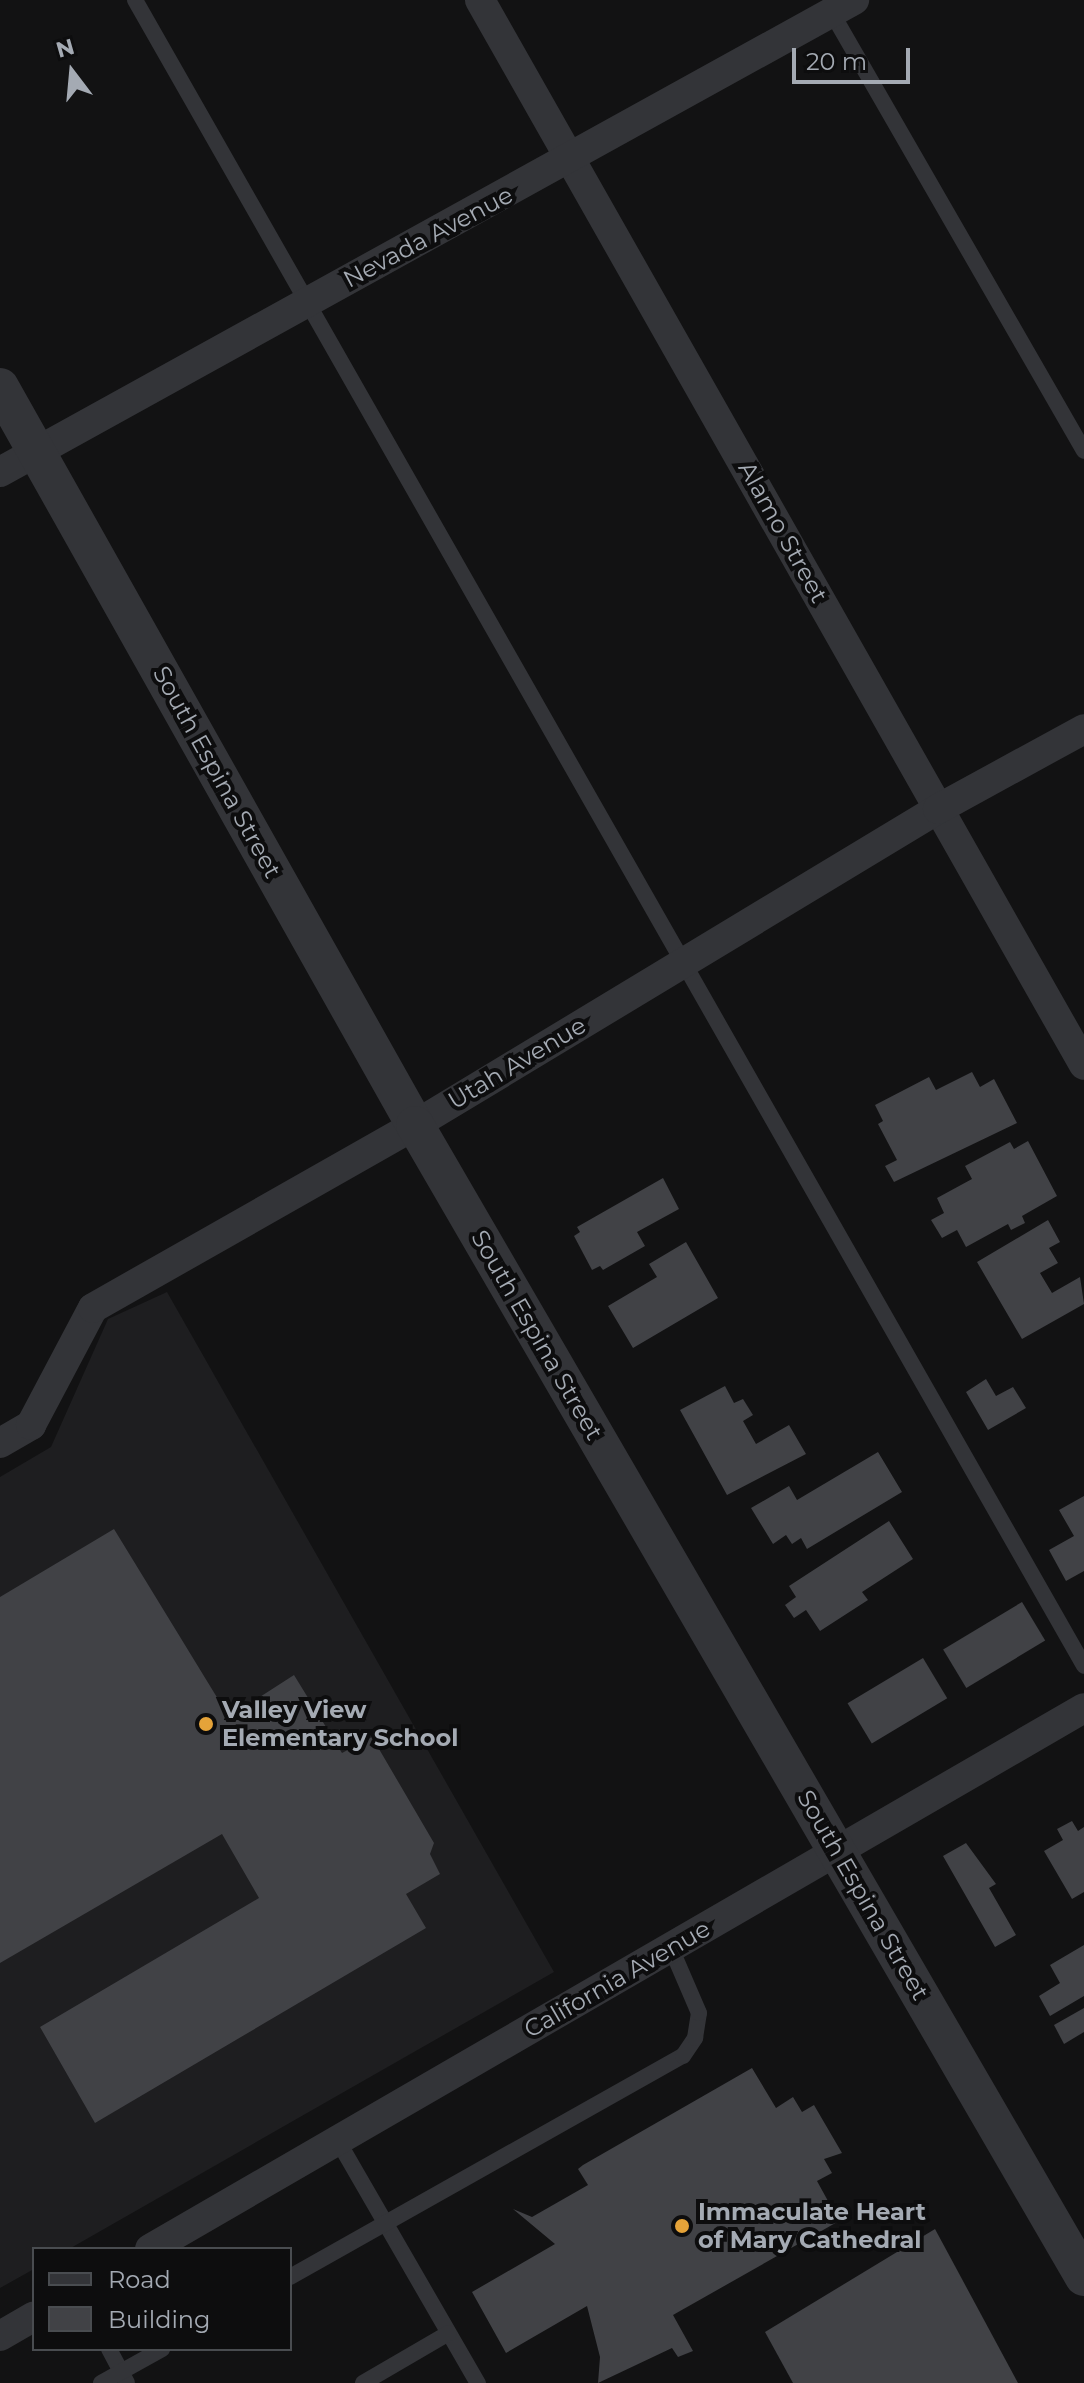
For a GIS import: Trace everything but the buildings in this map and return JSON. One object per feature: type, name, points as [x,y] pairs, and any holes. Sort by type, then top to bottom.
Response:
[{"type":"street","name":"Alamo Street","points":[[480,0],[574,158],[1084,1065]]},
{"type":"street","name":"Nevada Avenue","points":[[0,472],[574,158],[836,4]]},
{"type":"street","name":"South Espina Street","points":[[0,387],[415,1125],[1084,2277]]},
{"type":"street","name":"Utah Avenue","points":[[0,1443],[31,1425],[93,1308],[415,1125],[938,809],[1084,729]]},
{"type":"street","name":"California Avenue","points":[[153,2247],[1084,1708]]},
{"type":"street","points":[[0,2336],[32,2317]]},
{"type":"lane","points":[[135,0],[306,304],[516,661],[681,964],[1084,1666]]},
{"type":"lane","points":[[836,4],[1084,451]]},
{"type":"lane","points":[[292,2276],[683,2056],[695,2038],[699,2013],[671,1948]]},
{"type":"lane","points":[[338,2141],[478,2383]]},
{"type":"lane","points":[[363,2383],[449,2333]]},
{"type":"lane","points":[[110,2351],[124,2378]]},
{"type":"lane","points":[[101,2383],[124,2378],[159,2351]]},
{"type":"shaded area","name":"Valley View Elementary School","points":[[167,1292],[554,1972],[73,2247],[32,2247],[32,2270],[0,2288],[0,1477],[51,1447],[108,1319]]},
{"type":"place","name":"Valley View Elementary School","points":[[206,1724]]},
{"type":"place","name":"Immaculate Heart of Mary Cathedral","points":[[682,2226]]}]
